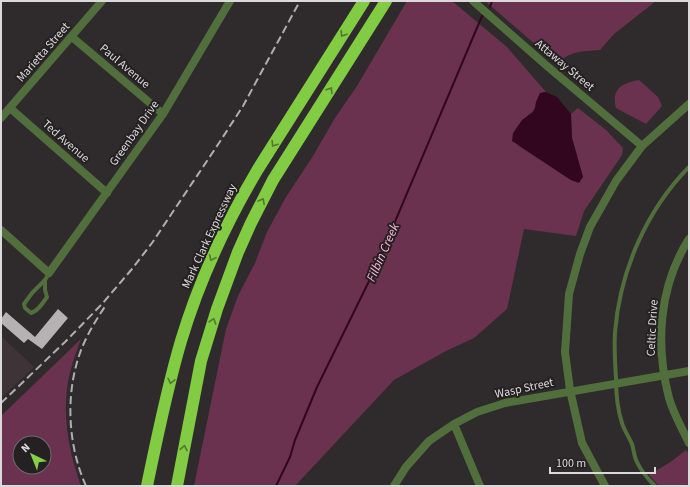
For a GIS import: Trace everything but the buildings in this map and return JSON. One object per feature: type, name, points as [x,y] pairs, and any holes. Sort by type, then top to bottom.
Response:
[{"type":"highway","name":"Mark Clark Expressway","points":[[147,486],[181,340],[209,264],[237,207],[258,169],[364,1]]},
{"type":"highway","points":[[177,486],[206,341],[241,244],[273,180],[386,1]]},
{"type":"street","name":"Marietta Street","points":[[1,118],[102,1]]},
{"type":"street","name":"Greenbay Drive","points":[[47,277],[163,114],[230,1]]},
{"type":"street","name":"Attaway Street","points":[[473,1],[642,146]]},
{"type":"street","name":"Paul Avenue","points":[[72,37],[163,114]]},
{"type":"street","points":[[605,486],[582,443],[570,390],[565,352],[569,294],[580,254],[590,227],[616,181],[642,146],[689,104]]},
{"type":"street","name":"Ted Avenue","points":[[10,108],[107,193]]},
{"type":"street","points":[[1,230],[47,277]]},
{"type":"street","name":"Celtic Drive","points":[[689,239],[681,252],[668,282],[663,308],[662,335],[662,361],[669,399],[689,442]]},
{"type":"street","name":"Wasp Street","points":[[394,486],[406,467],[423,446],[454,424],[477,412],[505,402],[689,371]]},
{"type":"street","points":[[454,424],[480,486]]},
{"type":"lane","points":[[655,486],[636,461],[632,443],[626,435],[619,412],[614,356],[615,333],[626,273],[644,230],[672,186],[689,167]]},
{"type":"lane","points":[[47,277],[45,290],[47,297],[37,309],[31,313],[25,308],[24,304],[47,277]]},
{"type":"shaded area","points":[[407,1],[452,1],[507,47],[546,92],[540,93],[535,108],[528,115],[519,146],[571,180],[583,177],[572,138],[571,114],[578,108],[606,130],[623,148],[622,155],[584,211],[576,236],[524,229],[507,309],[474,338],[446,351],[394,380],[295,486],[194,486],[226,329],[238,296],[255,263],[267,232],[286,197],[313,156],[335,118],[357,86]]},
{"type":"shaded area","points":[[485,1],[656,1],[614,34],[600,50],[572,54],[557,63]]},
{"type":"shaded area","points":[[639,80],[658,97],[662,106],[646,124],[616,108],[615,96],[619,88],[628,83]]},
{"type":"shaded area","points":[[546,92],[557,97],[571,114],[572,138],[583,177],[579,183],[571,180],[512,141],[513,133],[522,120],[533,112],[540,93]]},
{"type":"shaded area","points":[[1,336],[34,367],[1,398]]},
{"type":"shaded area","points":[[81,339],[69,376],[66,414],[68,439],[81,486],[1,486],[1,416]]},
{"type":"shaded area","points":[[686,450],[689,454],[689,483],[686,486],[659,486],[649,475],[672,461]]},
{"type":"waterway","name":"Filbin Creek","points":[[490,7],[492,1]]},
{"type":"waterway","name":"Filbin Creek","points":[[276,486],[290,457],[295,440],[317,387],[375,269],[482,16]]},
{"type":"railway","points":[[1,403],[65,342],[102,304],[152,243],[243,106],[300,1]]},
{"type":"railway","points":[[86,486],[75,454],[72,437],[72,386],[75,369],[82,347],[106,305]]}]
